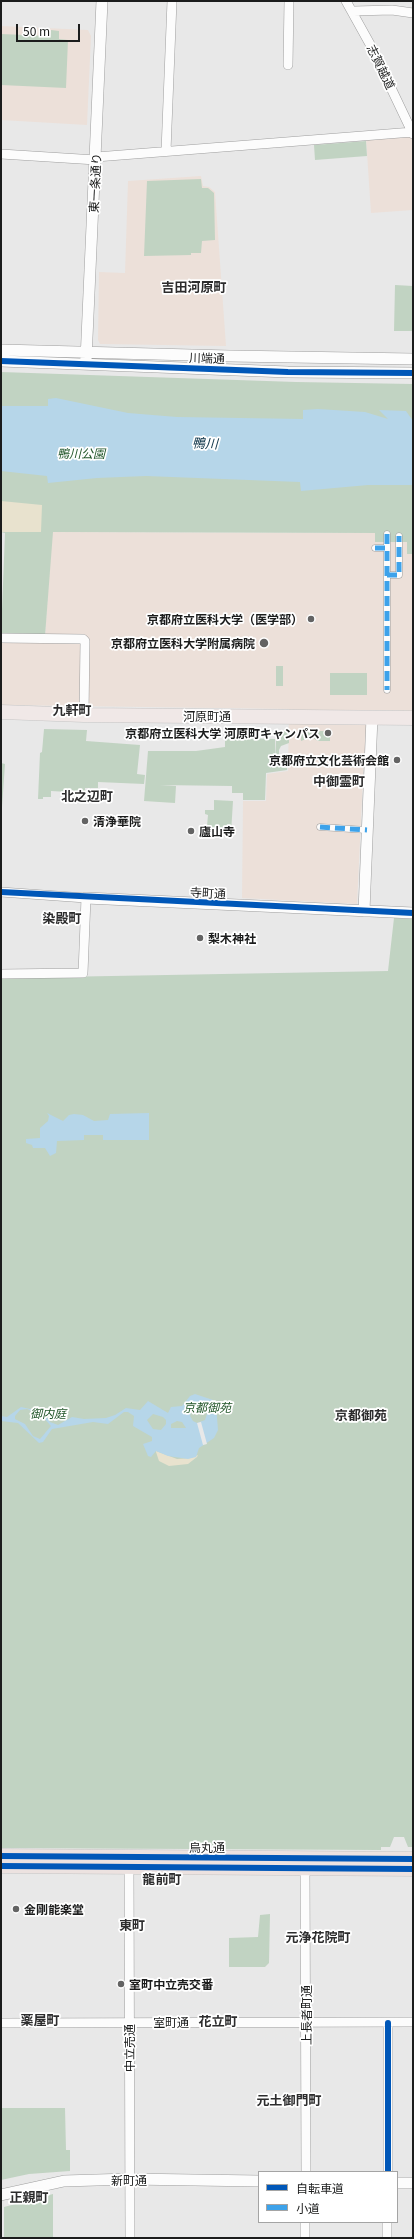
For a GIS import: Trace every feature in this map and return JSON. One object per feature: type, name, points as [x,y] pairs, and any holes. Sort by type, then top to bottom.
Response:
[{"type":"highway","name":"烏丸通","points":[[1,1856],[130,1862],[305,1864],[413,1869]]},
{"type":"highway","name":"烏丸通","points":[[305,1864],[413,1859]]},
{"type":"highway","name":"烏丸通","points":[[1,1866],[130,1862]]},
{"type":"main road","name":"河原町通","points":[[1,712],[84,716],[413,718]]},
{"type":"street","name":"東一条通り","points":[[86,364],[102,1]]},
{"type":"street","points":[[166,151],[172,1]]},
{"type":"street","points":[[288,65],[289,1]]},
{"type":"street","name":"志賀越道","points":[[346,1],[354,11],[413,133]]},
{"type":"street","points":[[354,11],[387,10],[413,13]]},
{"type":"street","points":[[1,154],[96,159],[166,151],[413,133]]},
{"type":"street","name":"川端通","points":[[1,350],[413,359]]},
{"type":"street","name":"川端通","points":[[1,361],[288,372],[413,374]]},
{"type":"street","points":[[387,690],[388,534]]},
{"type":"street","points":[[388,575],[399,575],[399,536]]},
{"type":"street","points":[[375,548],[388,548]]},
{"type":"street","points":[[1,638],[83,639],[86,641],[84,716]]},
{"type":"street","points":[[364,911],[372,718]]},
{"type":"street","points":[[320,827],[368,830]]},
{"type":"street","name":"寺町通","points":[[1,892],[86,898],[413,914]]},
{"type":"street","points":[[1,974],[83,973],[86,898]]},
{"type":"street","name":"中立売通","points":[[130,1862],[130,2238]]},
{"type":"street","name":"上長者町通","points":[[305,1864],[306,2171]]},
{"type":"street","name":"室町通","points":[[1,2023],[413,2022]]},
{"type":"street","points":[[388,2023],[388,2171]]},
{"type":"street","name":"新町通","points":[[1,2195],[64,2181],[129,2179],[258,2181]]},
{"type":"street","points":[[398,2183],[413,2183]]},
{"type":"street","points":[[305,2223],[305,2238]]},
{"type":"street","points":[[387,2223],[387,2238]]},
{"type":"shaded area","points":[[1,26],[88,30],[91,36],[87,125],[1,120]]},
{"type":"shaded area","points":[[409,134],[413,142],[413,210],[371,213],[366,138]]},
{"type":"shaded area","points":[[201,176],[203,186],[209,187],[215,192],[226,346],[100,344],[98,340],[99,272],[125,273],[128,181]]},
{"type":"shaded area","name":"京都府立医科大学 河原町キャンパス","points":[[52,532],[375,533],[375,542],[407,542],[407,554],[413,554],[413,711],[370,710],[364,756],[357,904],[242,898],[243,801],[266,801],[267,774],[288,771],[289,709],[1,705],[1,635],[45,636]]},
{"type":"green space","points":[[51,30],[59,31],[59,39],[68,40],[66,88],[1,85],[1,34],[50,36]]},
{"type":"green space","points":[[366,141],[367,156],[315,160],[314,145]]},
{"type":"green space","points":[[201,179],[202,188],[208,188],[214,193],[215,240],[202,241],[201,253],[191,253],[191,255],[144,256],[147,181]]},
{"type":"green space","points":[[395,285],[413,286],[413,331],[394,331]]},
{"type":"green space","name":"鴨川公園","points":[[1,372],[296,382],[413,384],[413,554],[407,554],[407,542],[375,542],[375,533],[53,532],[45,636],[1,635],[5,533],[1,532]]},
{"type":"green space","points":[[276,666],[283,666],[283,686],[276,686]]},
{"type":"green space","points":[[330,673],[367,673],[367,695],[330,695]]},
{"type":"green space","points":[[44,729],[87,730],[86,741],[140,745],[137,774],[145,775],[144,784],[98,782],[98,788],[85,788],[85,793],[51,791],[51,797],[43,797],[43,799],[38,799],[40,753],[42,752]]},
{"type":"green space","points":[[276,731],[289,731],[289,738],[287,738],[289,739],[289,743],[281,746],[279,750],[279,757],[285,762],[282,764],[276,764]]},
{"type":"green space","points":[[301,731],[330,731],[330,741],[318,741],[311,737],[301,741]]},
{"type":"green space","points":[[225,738],[275,739],[276,764],[287,765],[287,770],[266,773],[265,800],[243,800],[243,793],[232,793],[232,786],[160,785],[176,786],[175,803],[144,801],[148,751],[196,751],[225,747]]},
{"type":"green space","points":[[1,763],[5,764],[2,807],[1,807]]},
{"type":"green space","points":[[214,800],[233,801],[231,833],[203,831],[203,826],[207,826],[208,815],[205,814],[205,810],[214,810]]},
{"type":"green space","name":"京都御苑","points":[[394,918],[413,919],[413,1847],[408,1847],[404,1837],[394,1837],[390,1847],[381,1847],[381,1850],[1,1848],[1,978],[388,971]]},
{"type":"green space","points":[[270,1914],[269,1963],[265,1967],[229,1967],[229,1938],[258,1937],[260,1915]]},
{"type":"green space","points":[[1,2108],[65,2108],[66,2150],[70,2150],[70,2171],[29,2174],[1,2180]]},
{"type":"green space","points":[[53,2194],[53,2238],[4,2238],[4,2207]]},
{"type":"sand","points":[[1,501],[42,505],[41,532],[1,532]]},
{"type":"sand","points":[[156,1451],[177,1459],[191,1458],[198,1455],[188,1464],[169,1466],[159,1461]]},
{"type":"water","name":"鴨川","points":[[56,398],[128,413],[177,417],[303,419],[303,410],[318,409],[365,412],[388,419],[379,410],[406,411],[413,421],[413,485],[368,485],[301,491],[300,482],[146,476],[97,478],[48,483],[47,476],[1,471],[1,406],[48,406],[48,399]]},
{"type":"water","points":[[47,1113],[63,1121],[69,1115],[74,1114],[83,1115],[94,1121],[108,1120],[110,1114],[149,1113],[149,1140],[103,1140],[103,1135],[84,1135],[84,1140],[57,1141],[56,1153],[50,1156],[45,1148],[33,1148],[32,1145],[26,1143],[26,1139],[40,1138],[40,1128],[48,1121],[49,1116]]},
{"type":"water","points":[[195,1394],[213,1400],[216,1405],[218,1430],[214,1438],[199,1448],[196,1457],[188,1459],[168,1456],[156,1451],[151,1457],[148,1456],[143,1444],[152,1441],[152,1437],[133,1426],[134,1416],[128,1412],[124,1412],[108,1424],[93,1422],[52,1429],[43,1442],[39,1443],[18,1423],[1,1421],[1,1416],[7,1417],[21,1407],[43,1412],[50,1422],[58,1425],[72,1417],[84,1419],[106,1418],[115,1415],[126,1408],[140,1410],[148,1401],[168,1413],[171,1407],[182,1406],[190,1396]],"holes":[[[198,1405],[206,1410],[207,1414],[205,1420],[197,1423],[193,1421],[190,1416],[193,1406]],[[27,1409],[41,1415],[51,1426],[40,1439],[33,1436],[25,1424],[15,1419],[15,1416],[20,1410]],[[153,1414],[163,1417],[166,1420],[166,1424],[161,1430],[153,1429],[147,1420]],[[177,1421],[182,1422],[186,1428],[171,1428],[171,1424]]]},
{"type":"pier","points":[[201,1422],[207,1444],[203,1445],[197,1423]]},
{"type":"marked path","points":[[387,534],[387,548]]},
{"type":"marked path","points":[[387,575],[399,575],[399,536]]},
{"type":"marked path","points":[[375,548],[387,548],[387,690]]},
{"type":"marked path","points":[[320,827],[367,830]]},
{"type":"cycle path","points":[[1,361],[288,372],[413,373]]},
{"type":"cycle path","points":[[1,892],[413,913]]},
{"type":"cycle path","points":[[1,1856],[413,1859]]},
{"type":"cycle path","points":[[1,1866],[413,1869]]},
{"type":"cycle path","points":[[388,2023],[388,2171]]},
{"type":"place","name":"京都府立医科大学（医学部）","points":[[311,619]]},
{"type":"place","name":"京都府立医科大学附属病院","points":[[264,643]]},
{"type":"place","name":"京都府立医科大学 河原町キャンパス","points":[[328,733]]},
{"type":"place","name":"京都府立文化芸術会館","points":[[397,760]]},
{"type":"place","name":"清浄華院","points":[[85,821]]},
{"type":"place","name":"廬山寺","points":[[191,831]]},
{"type":"place","name":"梨木神社","points":[[200,938]]},
{"type":"place","name":"金剛能楽堂","points":[[16,1909]]},
{"type":"place","name":"室町中立売交番","points":[[121,1984]]},
{"type":"district","name":"吉田河原町","points":[[194,287]]},
{"type":"district","name":"九軒町","points":[[72,710]]},
{"type":"district","name":"中御霊町","points":[[339,781]]},
{"type":"district","name":"北之辺町","points":[[87,796]]},
{"type":"district","name":"染殿町","points":[[62,918]]},
{"type":"district","name":"京都御苑","points":[[361,1415]]},
{"type":"district","name":"龍前町","points":[[162,1879]]},
{"type":"district","name":"東町","points":[[132,1925]]},
{"type":"district","name":"元浄花院町","points":[[318,1937]]},
{"type":"district","name":"薬屋町","points":[[40,2020]]},
{"type":"district","name":"花立町","points":[[218,2021]]},
{"type":"district","name":"元土御門町","points":[[289,2100]]},
{"type":"district","name":"正親町","points":[[29,2197]]},
{"type":"park label","name":"御内庭","points":[[48,1413]]}]
